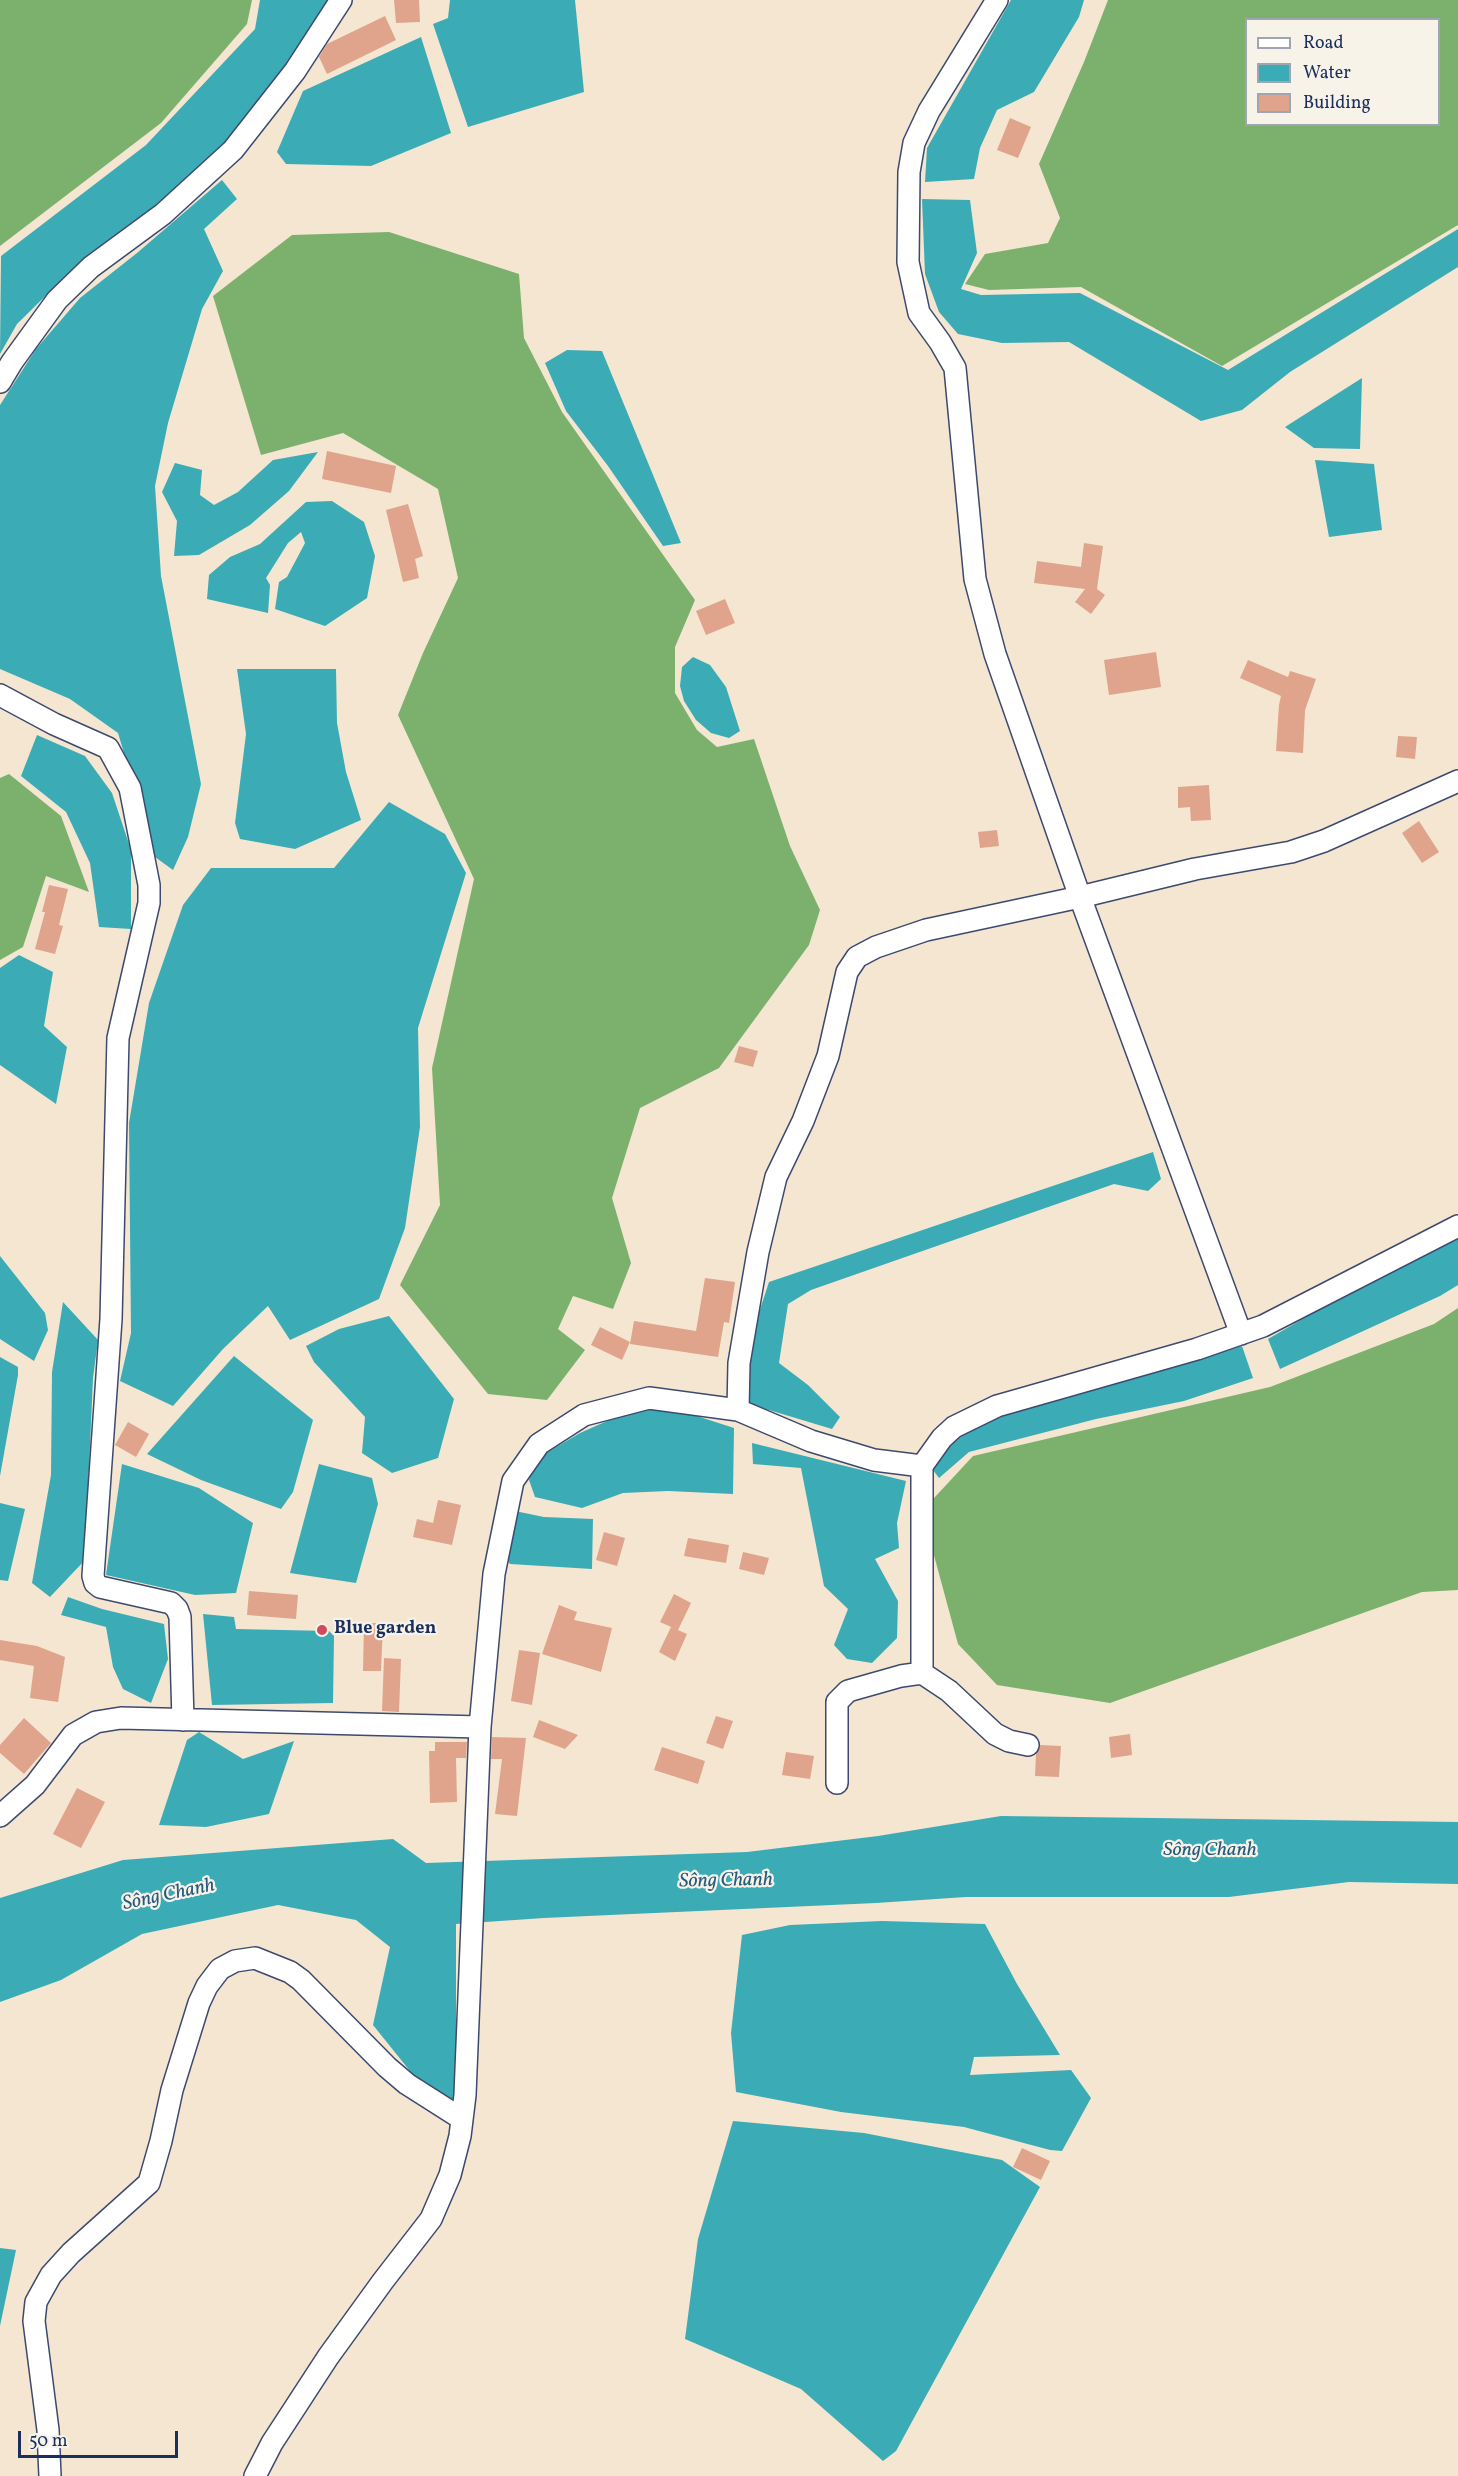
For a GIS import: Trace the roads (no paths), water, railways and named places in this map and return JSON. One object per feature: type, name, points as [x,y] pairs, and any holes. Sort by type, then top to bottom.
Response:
[{"type":"street","points":[[0,382],[57,300],[91,267],[163,214],[233,150],[295,71],[341,0]]},
{"type":"street","points":[[997,0],[929,111],[914,142],[909,172],[908,262],[919,313],[940,342],[955,369],[975,579],[995,654],[1080,897],[1241,1334]]},
{"type":"street","points":[[0,695],[54,724],[108,748],[130,788],[149,885],[149,903],[118,1038],[111,1319],[93,1576],[100,1587],[171,1603],[177,1609],[180,1617],[183,1720]]},
{"type":"street","points":[[738,1410],[739,1363],[758,1252],[776,1177],[803,1121],[828,1056],[847,972],[857,957],[876,947],[926,930],[1080,897],[1195,869],[1291,852],[1324,841],[1458,781]]},
{"type":"street","points":[[922,1673],[922,1466],[942,1438],[954,1427],[997,1406],[1197,1349],[1263,1326],[1458,1226]]},
{"type":"street","points":[[255,2476],[272,2443],[328,2357],[431,2219],[450,2175],[465,2094],[480,1727],[494,1574],[513,1481],[539,1444],[584,1415],[649,1398],[738,1410],[811,1441],[874,1460],[922,1466]]},
{"type":"street","points":[[837,1784],[837,1702],[848,1691],[901,1676],[922,1673],[949,1691],[995,1734],[1009,1741],[1028,1745]]},
{"type":"street","points":[[0,1816],[35,1785],[73,1735],[96,1722],[121,1718],[480,1727]]},
{"type":"street","points":[[50,2476],[48,2430],[34,2321],[36,2302],[51,2275],[71,2253],[149,2183],[172,2090],[200,2003],[207,1986],[220,1969],[235,1961],[255,1958],[290,1972],[301,1980],[387,2067],[407,2084],[462,2119]]},
{"type":"water","points":[[260,0],[331,0],[273,86],[217,153],[157,204],[86,256],[17,324],[0,354],[1,256],[146,145],[255,29]]},
{"type":"water","points":[[450,0],[575,0],[584,92],[468,127],[433,24],[448,18]]},
{"type":"water","points":[[1011,0],[1084,0],[1079,17],[1034,92],[997,110],[980,148],[974,179],[925,182],[927,148]]},
{"type":"water","points":[[421,37],[451,133],[371,166],[286,164],[277,152],[303,91]]},
{"type":"water","points":[[222,180],[237,199],[204,229],[223,271],[202,309],[168,423],[155,486],[161,576],[201,784],[188,837],[173,870],[155,857],[118,733],[70,699],[0,669],[0,405],[36,349],[80,298],[137,253]]},
{"type":"water","points":[[922,199],[970,200],[977,253],[961,289],[981,295],[1080,293],[1228,370],[1458,229],[1458,267],[1290,372],[1242,410],[1201,421],[1069,342],[1002,343],[958,334],[939,312],[925,274]]},
{"type":"water","points":[[567,350],[602,351],[681,543],[663,546],[608,466],[566,411],[545,363]]},
{"type":"water","points":[[1362,378],[1360,449],[1314,448],[1285,427]]},
{"type":"water","points":[[318,452],[289,491],[250,525],[199,555],[174,556],[177,521],[162,492],[175,463],[202,470],[200,495],[214,505],[238,492],[273,460]]},
{"type":"water","points":[[1315,460],[1374,464],[1382,530],[1329,537]]},
{"type":"water","points":[[332,501],[364,522],[375,556],[367,598],[325,626],[275,609],[279,582],[287,577],[305,543],[301,532],[288,543],[266,578],[270,585],[268,613],[207,599],[209,575],[230,557],[260,544],[306,502]]},
{"type":"water","points":[[693,657],[710,665],[726,687],[740,731],[729,738],[711,733],[696,720],[684,701],[680,686],[682,667]]},
{"type":"water","points":[[237,669],[336,669],[337,723],[346,772],[361,820],[295,849],[240,839],[235,823],[246,734]]},
{"type":"water","points":[[37,735],[85,756],[112,793],[131,850],[131,929],[99,927],[90,863],[66,812],[21,776]]},
{"type":"water","points":[[389,802],[445,834],[466,873],[418,1028],[420,1127],[405,1228],[379,1299],[290,1340],[268,1306],[223,1349],[173,1406],[120,1381],[131,1333],[129,1123],[149,1003],[183,905],[211,868],[334,868]]},
{"type":"water","points":[[19,955],[53,972],[44,1026],[67,1047],[56,1104],[0,1065],[0,968]]},
{"type":"water","points":[[1153,1152],[1161,1179],[1148,1191],[1114,1184],[811,1290],[788,1304],[779,1363],[808,1385],[840,1417],[832,1429],[749,1404],[746,1352],[769,1282]]},
{"type":"water","points":[[1458,1229],[1458,1285],[1440,1296],[1280,1369],[1268,1339]]},
{"type":"water","points":[[0,1256],[45,1313],[48,1330],[34,1361],[0,1339]]},
{"type":"water","points":[[63,1302],[98,1340],[93,1378],[85,1560],[50,1597],[32,1583],[51,1475],[52,1372]]},
{"type":"water","points":[[389,1316],[454,1399],[438,1458],[392,1473],[362,1453],[365,1417],[314,1362],[306,1346],[339,1329]]},
{"type":"water","points":[[1242,1346],[1253,1378],[1184,1401],[1096,1419],[969,1452],[939,1478],[933,1470],[947,1443],[983,1422]]},
{"type":"water","points":[[234,1356],[313,1420],[293,1492],[281,1509],[201,1480],[147,1454]]},
{"type":"water","points":[[0,1357],[18,1367],[18,1375],[0,1476]]},
{"type":"water","points":[[672,1408],[734,1428],[733,1494],[668,1491],[623,1493],[582,1508],[535,1497],[529,1480],[536,1459],[580,1433],[634,1409]]},
{"type":"water","points":[[752,1443],[906,1481],[897,1523],[899,1548],[875,1559],[898,1601],[897,1638],[872,1663],[847,1659],[834,1645],[848,1609],[824,1586],[801,1468],[753,1464]]},
{"type":"water","points":[[122,1464],[199,1488],[253,1523],[236,1593],[195,1595],[106,1575]]},
{"type":"water","points":[[319,1464],[372,1478],[378,1504],[356,1583],[290,1573]]},
{"type":"water","points":[[0,1503],[25,1509],[8,1581],[0,1580]]},
{"type":"water","points":[[510,1510],[544,1517],[593,1519],[592,1569],[510,1564],[505,1557]]},
{"type":"water","points":[[68,1597],[102,1609],[164,1624],[168,1659],[151,1703],[123,1689],[113,1667],[106,1627],[61,1615]]},
{"type":"water","points":[[203,1614],[234,1617],[236,1629],[329,1631],[334,1636],[333,1703],[212,1705]]},
{"type":"water","points":[[199,1732],[243,1759],[294,1741],[269,1814],[206,1827],[159,1825],[187,1740]]},
{"type":"water","name":"Sông Chanh","points":[[1001,1816],[1458,1822],[1458,1884],[1349,1882],[1229,1897],[966,1897],[456,1924],[456,2103],[414,2076],[373,2025],[390,1947],[356,1920],[278,1905],[142,1934],[61,1980],[0,2002],[0,1898],[123,1860],[393,1839],[426,1863],[747,1852],[878,1836]]},
{"type":"water","points":[[882,1921],[985,1924],[1017,1984],[1060,2055],[974,2057],[970,2075],[1071,2070],[1091,2098],[1062,2151],[1050,2150],[964,2127],[841,2112],[736,2092],[731,2033],[742,1935],[790,1925]]},
{"type":"water","points":[[733,2121],[864,2133],[1002,2160],[1040,2187],[896,2451],[883,2461],[801,2389],[685,2339],[698,2239]]},
{"type":"water","points":[[0,2248],[16,2250],[0,2326]]},
{"type":"place","name":"Blue garden","points":[[322,1630]]}]
